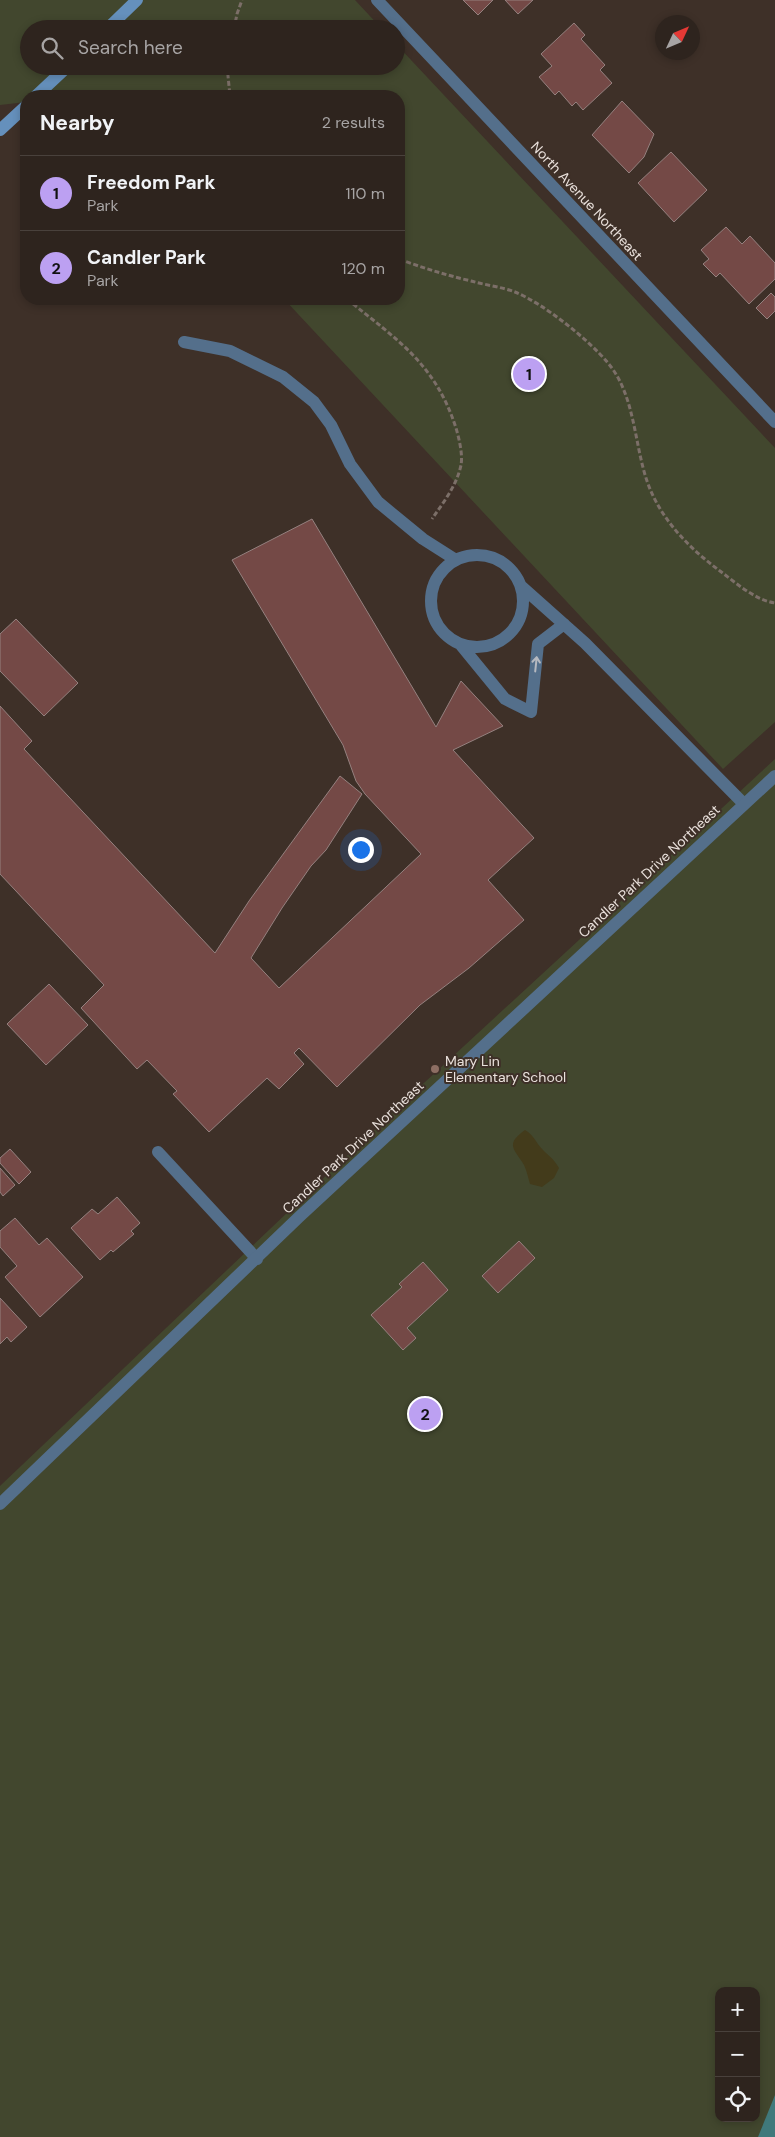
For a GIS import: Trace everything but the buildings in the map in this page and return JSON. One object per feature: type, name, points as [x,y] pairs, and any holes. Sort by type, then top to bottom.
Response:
[{"type":"street","points":[[116,20],[137,0]]},
{"type":"street","name":"North Avenue Northeast","points":[[377,0],[396,20]]},
{"type":"street","name":"North Avenue Northeast","points":[[405,30],[775,422]]},
{"type":"street","points":[[42,90],[58,75]]},
{"type":"street","points":[[0,130],[20,112]]},
{"type":"street","points":[[184,342],[230,351],[283,377],[314,402],[331,425],[350,464],[378,502],[423,539],[456,560]]},
{"type":"street","points":[[564,624],[538,644],[531,712],[505,699],[460,644],[442,632],[432,616],[430,598],[434,580],[446,565],[462,556],[480,554],[498,559],[512,570],[521,586],[564,624],[585,643],[744,804]]},
{"type":"street","points":[[460,644],[474,648],[492,646],[508,636],[519,622],[524,604],[521,586]]},
{"type":"street","name":"Candler Park Drive Northeast","points":[[0,1504],[256,1260],[313,1203],[775,776]]},
{"type":"street","points":[[158,1152],[256,1260]]},
{"type":"path","points":[[235,20],[242,0]]},
{"type":"path","points":[[228,75],[229,90]]},
{"type":"path","points":[[405,261],[434,272],[515,292],[548,310],[588,344],[608,364],[623,388],[647,482],[667,520],[696,553],[742,588],[769,602],[775,603]]},
{"type":"path","points":[[354,305],[416,356],[435,380],[448,404],[458,435],[461,464],[450,492],[430,523]]},
{"type":"green space","points":[[0,0],[355,0],[374,20],[20,20],[20,75],[405,75],[405,54],[775,448],[775,722],[723,769],[290,305],[405,305],[405,90],[20,90],[20,103],[0,105]]},
{"type":"green space","points":[[775,759],[775,2137],[0,2137],[0,1486],[412,1094]]},
{"type":"sand","points":[[525,1130],[554,1160],[559,1168],[554,1178],[542,1187],[530,1184],[524,1165],[513,1147],[515,1140]]},
{"type":"water","points":[[775,2095],[775,2137],[758,2137]]},
{"type":"place","name":"Freedom Park","points":[[529,374]]},
{"type":"place","name":"Mary Lin Elementary School","points":[[435,1069]]},
{"type":"place","name":"Candler Park","points":[[425,1414]]}]
